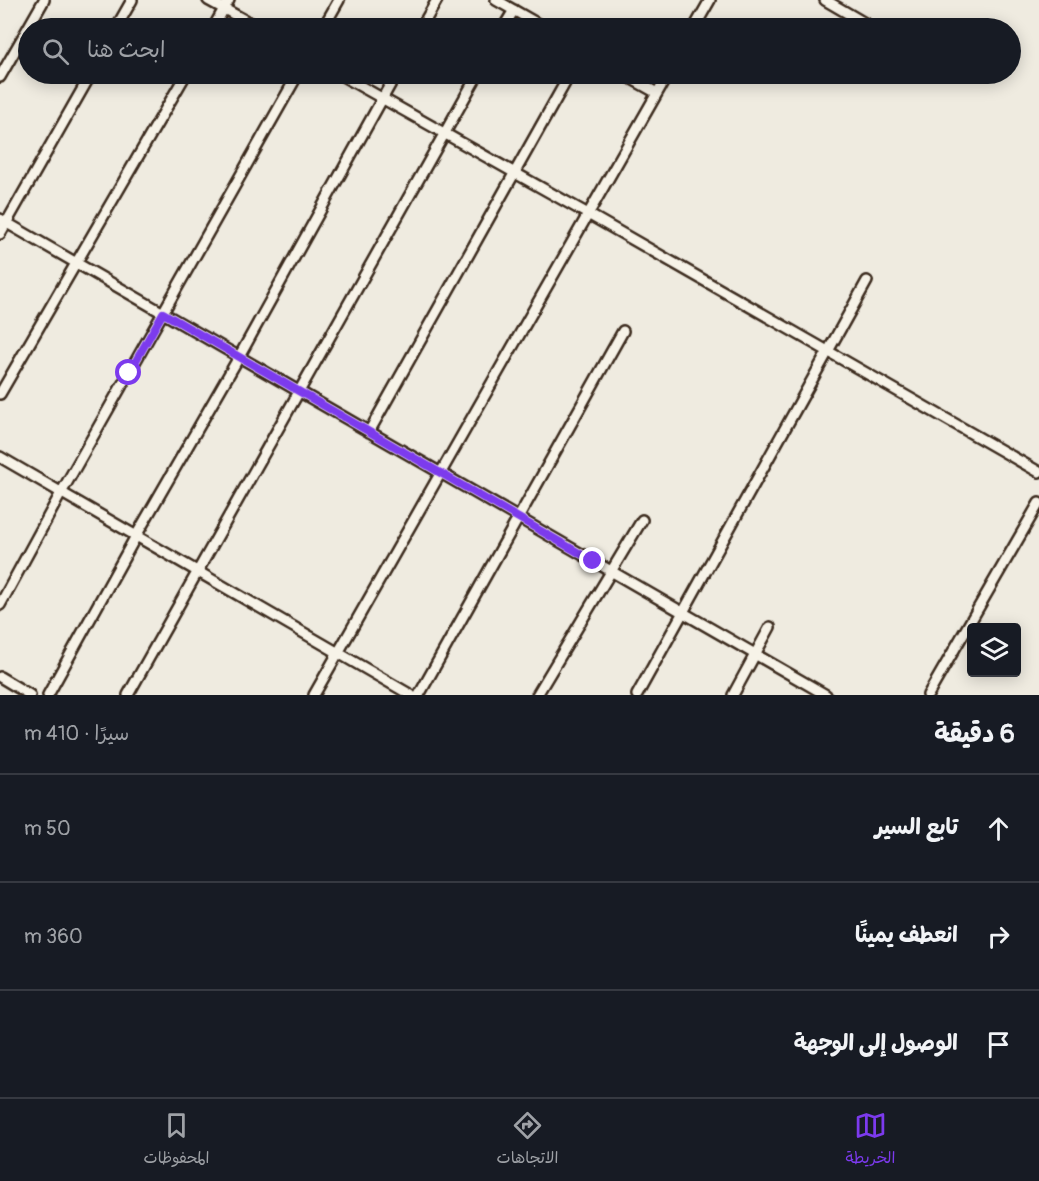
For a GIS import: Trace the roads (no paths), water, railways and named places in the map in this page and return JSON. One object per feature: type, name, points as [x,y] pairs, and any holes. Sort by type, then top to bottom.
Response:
[{"type":"street","points":[[34,18],[44,0]]},
{"type":"street","points":[[122,18],[132,0]]},
{"type":"street","points":[[208,0],[241,18]]},
{"type":"street","points":[[219,18],[229,0]]},
{"type":"street","points":[[329,18],[339,0]]},
{"type":"street","points":[[427,18],[437,0]]},
{"type":"street","points":[[496,0],[527,18]]},
{"type":"street","points":[[700,18],[710,0]]},
{"type":"street","points":[[825,0],[856,18]]},
{"type":"street","points":[[509,18],[513,10]]},
{"type":"street","points":[[0,77],[18,46]]},
{"type":"street","points":[[0,234],[3,221],[85,84]]},
{"type":"street","points":[[0,394],[180,84]]},
{"type":"street","points":[[0,604],[292,84]]},
{"type":"street","points":[[357,84],[1039,472]]},
{"type":"street","points":[[48,695],[391,84]]},
{"type":"street","points":[[129,695],[472,84]]},
{"type":"street","points":[[369,432],[564,84]]},
{"type":"street","points":[[641,84],[657,93]]},
{"type":"street","points":[[314,695],[662,84]]},
{"type":"street","points":[[3,221],[827,694]]},
{"type":"street","points":[[637,695],[867,281]]},
{"type":"street","points":[[419,695],[624,331]]},
{"type":"street","points":[[0,457],[411,695]]},
{"type":"street","points":[[928,695],[1039,503]]},
{"type":"street","points":[[537,695],[642,520]]},
{"type":"street","points":[[733,695],[770,627]]},
{"type":"street","points":[[0,677],[30,695]]}]
